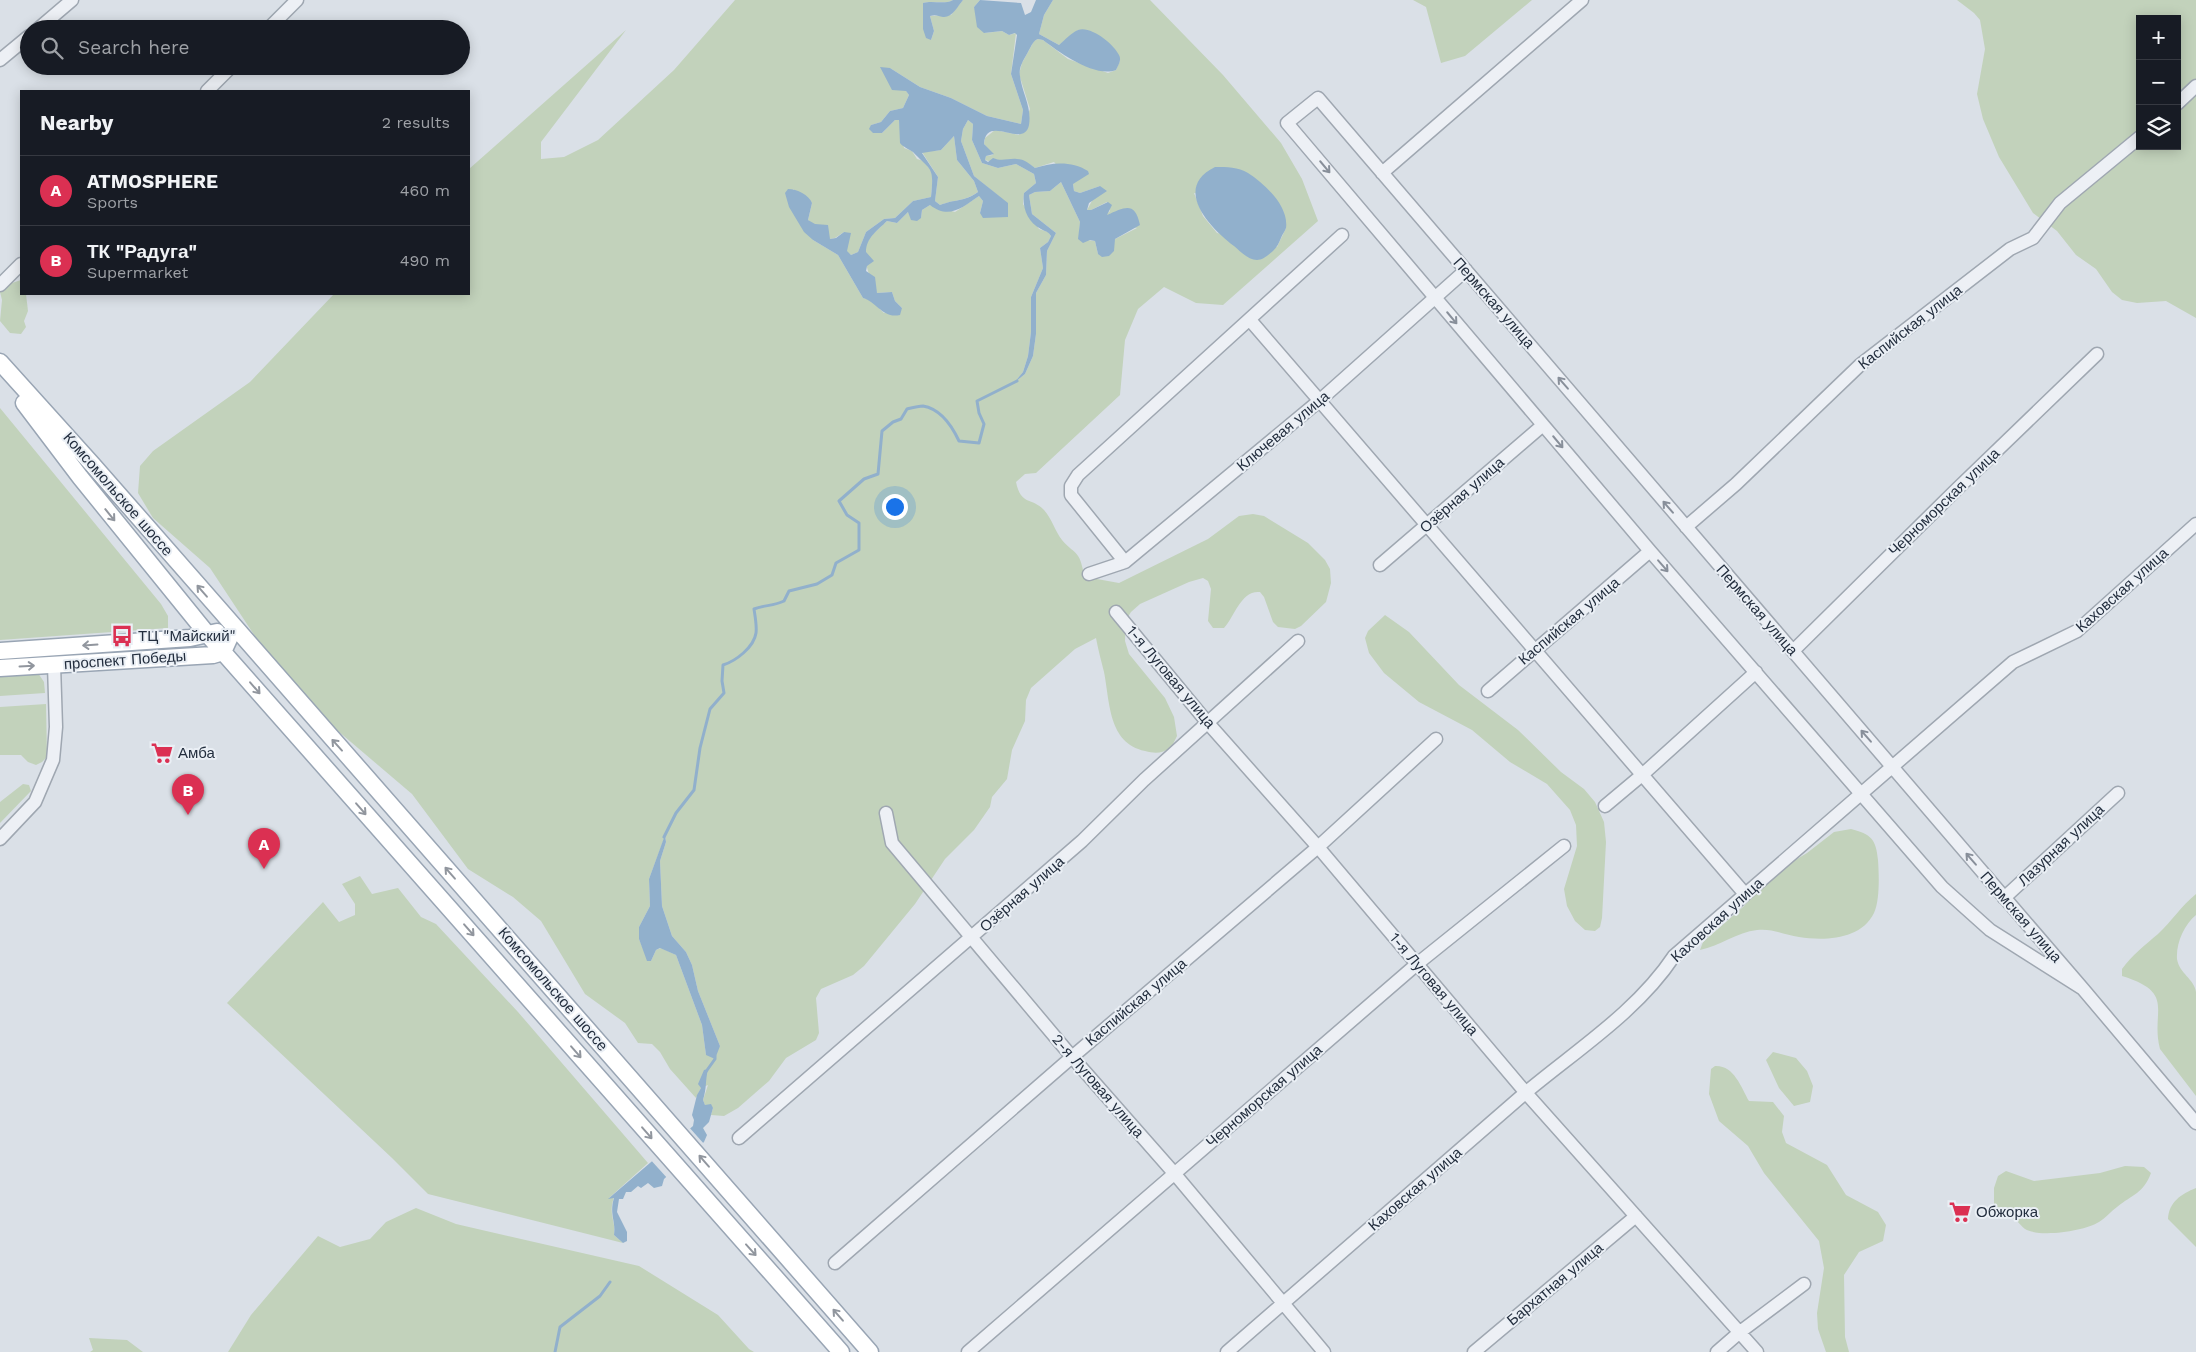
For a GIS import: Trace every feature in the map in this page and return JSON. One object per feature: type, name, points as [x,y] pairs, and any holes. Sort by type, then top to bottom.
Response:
[{"type":"main road","name":"Комсомольское шоссе","points":[[0,362],[92,464],[870,1352]]},
{"type":"main road","name":"Комсомольское шоссе","points":[[0,371],[80,477],[223,652],[841,1352]]},
{"type":"main road","points":[[80,477],[92,464]]},
{"type":"main road","points":[[208,634],[234,628]]},
{"type":"main road","points":[[223,652],[234,628]]},
{"type":"main road","name":"проспект Победы","points":[[0,651],[140,642],[208,634]]},
{"type":"main road","points":[[53,647],[54,664]]},
{"type":"main road","name":"проспект Победы","points":[[0,668],[213,655],[223,652]]},
{"type":"street","points":[[49,20],[72,0]]},
{"type":"street","points":[[277,20],[297,0]]},
{"type":"street","points":[[1382,173],[1582,0]]},
{"type":"street","points":[[0,60],[20,43]]},
{"type":"street","points":[[208,90],[223,75]]},
{"type":"street","points":[[2181,100],[2196,86]]},
{"type":"street","name":"Пермская улица","points":[[1435,298],[1287,123],[1318,98],[2196,1123]]},
{"type":"street","name":"Каспийская улица","points":[[1686,527],[1736,484],[1860,365],[2010,249],[2033,238],[2060,203],[2136,140]]},
{"type":"street","points":[[1125,562],[1071,495],[1071,486],[1078,476],[1342,235]]},
{"type":"street","points":[[0,285],[20,265]]},
{"type":"street","name":"Ключевая улица","points":[[1089,574],[1125,562],[1319,401],[1466,270]]},
{"type":"street","points":[[1435,298],[1650,551],[1942,886],[1983,924],[2083,989]]},
{"type":"street","points":[[1250,320],[1745,894]]},
{"type":"street","name":"Черноморская улица","points":[[1793,651],[2097,354]]},
{"type":"street","name":"Озёрная улица","points":[[1380,565],[1543,425]]},
{"type":"street","name":"Каховская улица","points":[[1227,1352],[1526,1093],[1621,1014],[1663,972],[1674,956],[2013,662],[2077,631],[2196,524]]},
{"type":"street","name":"Каспийская улица","points":[[1488,691],[1650,551]]},
{"type":"street","name":"1-я Луговая улица","points":[[1116,612],[1526,1093],[1757,1352]]},
{"type":"street","name":"Озёрная улица","points":[[739,1138],[1082,841],[1208,722],[1298,641]]},
{"type":"street","points":[[0,839],[35,802],[53,760],[56,727],[54,664]]},
{"type":"street","points":[[1605,806],[1756,672]]},
{"type":"street","name":"Каспийская улица","points":[[839,1259],[1318,847],[1436,739]]},
{"type":"street","name":"Лазурная улица","points":[[2004,898],[2118,793]]},
{"type":"street","name":"2-я Луговая улица","points":[[886,813],[892,843],[1324,1352]]},
{"type":"street","name":"Черноморская улица","points":[[968,1352],[1418,964],[1564,846]]},
{"type":"street","name":"Бархатная улица","points":[[1474,1352],[1636,1216]]},
{"type":"street","points":[[1718,1352],[1740,1332],[1804,1284]]},
{"type":"green space","points":[[735,0],[953,0],[923,3],[931,40],[934,31],[930,16],[951,15],[963,0],[980,0],[974,7],[985,33],[1002,31],[1009,35],[1016,33],[1011,74],[1023,110],[1021,124],[987,116],[951,98],[920,87],[890,68],[909,95],[903,108],[890,111],[881,122],[871,125],[882,133],[895,120],[899,120],[904,148],[912,151],[917,159],[924,161],[933,174],[931,197],[913,201],[895,218],[884,219],[866,232],[858,252],[851,255],[847,252],[844,232],[830,239],[808,220],[812,203],[793,189],[813,240],[838,255],[863,298],[871,300],[884,313],[902,308],[895,301],[892,292],[877,293],[865,259],[865,251],[869,239],[887,221],[897,223],[908,212],[921,218],[922,210],[930,205],[955,212],[979,196],[983,201],[980,213],[1007,203],[974,176],[961,141],[963,129],[968,120],[973,124],[972,140],[982,163],[998,168],[1016,164],[1034,174],[1036,183],[1024,193],[1023,204],[1039,229],[1048,232],[1051,236],[1048,242],[1040,248],[1043,268],[1031,297],[1031,332],[1028,356],[1023,372],[1016,381],[1025,374],[1033,356],[1036,334],[1036,293],[1046,275],[1047,251],[1056,233],[1032,214],[1029,195],[1035,192],[1050,191],[1061,182],[1080,222],[1079,239],[1095,241],[1098,254],[1115,239],[1137,228],[1102,220],[1100,233],[1093,234],[1094,226],[1110,211],[1107,202],[1087,210],[1100,186],[1080,193],[1074,191],[1073,184],[1054,162],[1035,168],[1013,159],[998,162],[985,160],[986,156],[993,155],[984,144],[985,138],[995,130],[1019,135],[1030,109],[1019,74],[1022,63],[1034,41],[1038,39],[1043,40],[1068,59],[1108,73],[1116,70],[1120,61],[1078,30],[1059,45],[1039,34],[1044,15],[1053,0],[1150,0],[1223,75],[1281,143],[1302,179],[1318,221],[1223,305],[1196,303],[1164,287],[1138,309],[1125,340],[1120,395],[1036,473],[1025,474],[1016,482],[1018,490],[1024,498],[1044,510],[1062,540],[1078,555],[1083,570],[1097,579],[1119,583],[1208,539],[1239,516],[1253,514],[1264,516],[1308,543],[1325,560],[1330,569],[1331,583],[1326,602],[1301,626],[1295,629],[1278,627],[1273,622],[1264,597],[1260,592],[1253,592],[1243,599],[1224,628],[1213,628],[1208,621],[1211,589],[1208,581],[1203,578],[1189,582],[1140,604],[1131,612],[1126,620],[1125,641],[1129,654],[1165,698],[1174,717],[1177,736],[1171,748],[1165,751],[1149,752],[1133,747],[1117,730],[1110,708],[1096,638],[1075,649],[1031,688],[1026,700],[1025,721],[1012,750],[1007,779],[992,797],[990,807],[974,830],[945,859],[915,904],[864,966],[853,975],[821,989],[816,998],[819,1033],[816,1040],[786,1058],[769,1081],[738,1108],[724,1116],[711,1115],[713,1108],[705,1105],[703,1100],[708,1085],[701,1088],[696,1098],[670,1069],[660,1052],[652,1044],[638,1043],[625,1023],[585,994],[541,921],[513,897],[468,869],[412,794],[291,691],[210,568],[153,518],[138,493],[140,466],[153,451],[250,382],[333,295],[470,295],[470,168],[626,30],[541,142],[541,159],[564,157],[598,140],[674,70]],"holes":[[[1194,193],[1283,210],[1286,228],[1277,247],[1217,233],[1203,216]],[[665,836],[666,842],[660,861],[662,906],[672,936],[686,952],[692,965],[698,991],[720,1046],[706,1055],[702,1025],[676,955],[661,948],[656,950],[651,961],[648,961],[639,939],[639,927],[650,906],[649,879]]]},
{"type":"green space","points":[[1413,0],[1532,0],[1465,56],[1441,63],[1426,7]]},
{"type":"green space","points":[[1957,0],[2196,0],[2196,318],[2166,301],[2137,303],[2122,300],[2112,292],[2096,269],[2076,255],[2057,231],[2033,213],[1999,157],[1983,119],[1977,94],[1985,49],[1980,20]]},
{"type":"green space","points":[[954,136],[957,160],[974,181],[978,192],[964,199],[940,205],[935,201],[938,177],[922,152],[941,150]]},
{"type":"green space","points":[[20,280],[20,295],[26,295],[28,311],[24,321],[26,327],[21,334],[10,333],[0,321],[2,300],[0,292],[6,285]]},
{"type":"green space","points":[[0,408],[161,604],[168,616],[168,628],[0,640]]},
{"type":"green space","points":[[1385,615],[1409,632],[1459,685],[1518,730],[1561,772],[1584,789],[1595,802],[1604,822],[1606,842],[1602,918],[1600,927],[1595,931],[1585,930],[1575,921],[1567,906],[1564,889],[1577,846],[1576,825],[1570,810],[1547,784],[1510,762],[1472,730],[1419,702],[1384,673],[1369,653],[1365,638],[1368,631]]},
{"type":"green space","points":[[0,672],[38,673],[44,682],[45,693],[0,696]]},
{"type":"green space","points":[[46,704],[47,757],[36,765],[28,762],[21,755],[0,755],[0,707]]},
{"type":"green space","points":[[23,784],[29,785],[31,791],[0,823],[0,802]]},
{"type":"green space","points":[[1851,829],[1868,835],[1876,847],[1878,860],[1879,887],[1876,908],[1868,922],[1860,929],[1841,937],[1819,939],[1799,937],[1768,930],[1757,930],[1742,933],[1700,950],[1703,942],[1743,907],[1777,871],[1807,853],[1834,832]]},
{"type":"green space","points":[[360,876],[372,894],[398,888],[421,917],[436,924],[518,1012],[648,1163],[609,1198],[614,1197],[612,1213],[614,1235],[623,1243],[428,1194],[227,1003],[323,902],[339,922],[355,915],[355,904],[342,884]]},
{"type":"green space","points":[[2196,894],[2196,915],[2182,935],[2177,959],[2178,964],[2193,984],[2196,992],[2196,1096],[2160,1049],[2156,997],[2150,989],[2139,982],[2122,976],[2122,969]]},
{"type":"green space","points":[[1773,1052],[1796,1058],[1807,1071],[1813,1086],[1810,1102],[1794,1106],[1779,1088],[1766,1060]]},
{"type":"green space","points":[[1715,1066],[1727,1069],[1732,1073],[1749,1101],[1773,1102],[1784,1116],[1782,1132],[1786,1143],[1827,1165],[1846,1195],[1878,1212],[1886,1225],[1883,1241],[1859,1252],[1844,1275],[1845,1337],[1849,1352],[1826,1352],[1818,1329],[1817,1313],[1824,1268],[1819,1241],[1764,1173],[1748,1146],[1719,1121],[1709,1094],[1711,1069]]},
{"type":"green space","points":[[2125,1166],[2144,1167],[2151,1173],[2145,1185],[2102,1220],[2084,1228],[2051,1233],[2032,1232],[2025,1229],[2014,1219],[1994,1209],[1994,1188],[1998,1176],[2006,1171],[2034,1181],[2100,1173]]},
{"type":"green space","points":[[2196,1188],[2196,1247],[2168,1219],[2173,1203],[2185,1193]]},
{"type":"green space","points":[[416,1208],[456,1224],[639,1266],[718,1315],[754,1352],[228,1352],[251,1315],[318,1236],[340,1247],[370,1239],[386,1222]]},
{"type":"green space","points":[[89,1338],[127,1340],[143,1352],[90,1352],[93,1350]]},
{"type":"water","points":[[963,0],[949,16],[930,16],[934,31],[931,40],[926,38],[923,29],[923,3]]},
{"type":"water","points":[[980,0],[1021,3],[1025,15],[1031,12],[1036,0],[1053,0],[1044,15],[1039,34],[1059,45],[1078,30],[1089,30],[1101,36],[1116,51],[1120,59],[1116,70],[1108,72],[1098,71],[1078,63],[1043,40],[1038,39],[1035,41],[1020,69],[1021,82],[1030,118],[1029,125],[1026,132],[1020,134],[991,131],[986,135],[984,144],[994,154],[986,156],[985,160],[988,162],[993,158],[999,160],[1020,159],[1035,168],[1062,163],[1076,165],[1088,171],[1089,174],[1073,184],[1074,191],[1080,193],[1100,186],[1107,191],[1089,203],[1087,210],[1108,202],[1112,205],[1107,215],[1124,208],[1132,209],[1138,217],[1140,225],[1115,239],[1114,251],[1109,256],[1102,257],[1098,254],[1095,241],[1090,240],[1083,243],[1078,239],[1080,222],[1061,182],[1050,191],[1035,192],[1029,195],[1032,214],[1056,233],[1047,251],[1046,275],[1036,293],[1036,334],[1033,356],[1025,374],[1014,383],[1023,372],[1028,356],[1031,332],[1031,297],[1043,268],[1040,248],[1048,242],[1051,236],[1048,232],[1036,226],[1026,214],[1024,193],[1036,183],[1034,174],[1016,164],[998,168],[982,163],[972,140],[973,124],[968,120],[963,129],[961,141],[974,176],[1008,203],[1008,217],[983,218],[980,213],[983,201],[979,196],[961,208],[950,212],[930,205],[922,210],[921,218],[917,221],[911,220],[908,212],[897,223],[887,221],[873,235],[866,247],[866,252],[874,261],[867,266],[866,271],[875,277],[877,293],[892,292],[895,301],[902,308],[900,315],[894,316],[889,315],[863,298],[838,255],[813,240],[804,232],[789,207],[785,193],[788,189],[791,189],[799,191],[808,197],[812,203],[808,220],[815,224],[828,225],[830,239],[836,238],[844,232],[851,233],[847,251],[851,255],[858,252],[866,232],[884,219],[895,218],[913,201],[931,197],[932,174],[928,167],[913,152],[900,143],[899,120],[895,120],[882,133],[873,133],[869,129],[871,125],[881,122],[890,111],[903,108],[909,95],[906,91],[892,90],[880,67],[890,68],[920,87],[951,98],[987,116],[1021,124],[1023,110],[1011,74],[1017,35],[1015,33],[1009,35],[1002,31],[984,33],[977,27],[974,7]],"holes":[[[954,136],[957,160],[974,181],[978,192],[964,199],[940,205],[935,201],[938,177],[922,153],[941,150]]]},
{"type":"water","points":[[1215,167],[1236,168],[1248,173],[1268,189],[1284,212],[1286,228],[1279,243],[1273,251],[1259,260],[1250,259],[1244,255],[1215,229],[1199,208],[1196,186],[1202,176]]},
{"type":"water","points":[[665,835],[666,842],[660,861],[662,906],[672,936],[686,952],[692,965],[698,991],[720,1046],[715,1059],[706,1055],[702,1025],[676,955],[660,948],[656,950],[651,961],[647,961],[639,939],[639,927],[650,906],[649,879]]},
{"type":"water","points":[[708,1069],[703,1100],[705,1105],[711,1104],[713,1108],[709,1122],[703,1128],[707,1135],[704,1142],[664,1179],[662,1186],[654,1188],[648,1183],[641,1188],[638,1186],[631,1192],[626,1192],[623,1199],[619,1199],[617,1212],[627,1232],[627,1241],[623,1243],[614,1235],[612,1209],[614,1198],[608,1199],[693,1126],[694,1120],[692,1115],[697,1095],[701,1088],[698,1084],[704,1070]]},
{"type":"pier","points":[[688,1126],[705,1145],[668,1179],[649,1158]]},
{"type":"waterway","points":[[664,837],[676,813],[694,790],[700,748],[710,709],[724,693],[722,681],[723,665],[744,653],[755,638],[754,609],[784,601],[789,591],[817,584],[832,575],[836,563],[859,550],[859,523],[847,515],[839,501],[864,479],[878,474],[882,431],[893,422],[901,419],[907,409],[923,406],[940,414],[949,424],[959,441],[979,443],[984,424],[979,413],[977,401],[1017,381]]},
{"type":"waterway","points":[[705,1073],[715,1059],[715,1056]]},
{"type":"waterway","points":[[555,1352],[560,1327],[600,1296],[610,1282]]},
{"type":"place","name":"ТЦ \"Майский\"","points":[[122,636]]},
{"type":"place","name":"Амба","points":[[162,753]]},
{"type":"place","name":"ТК \"Радуга\"","points":[[188,815]]},
{"type":"place","name":"ATMOSPHERE","points":[[264,869]]},
{"type":"place","name":"Обжорка","points":[[1960,1212]]}]
